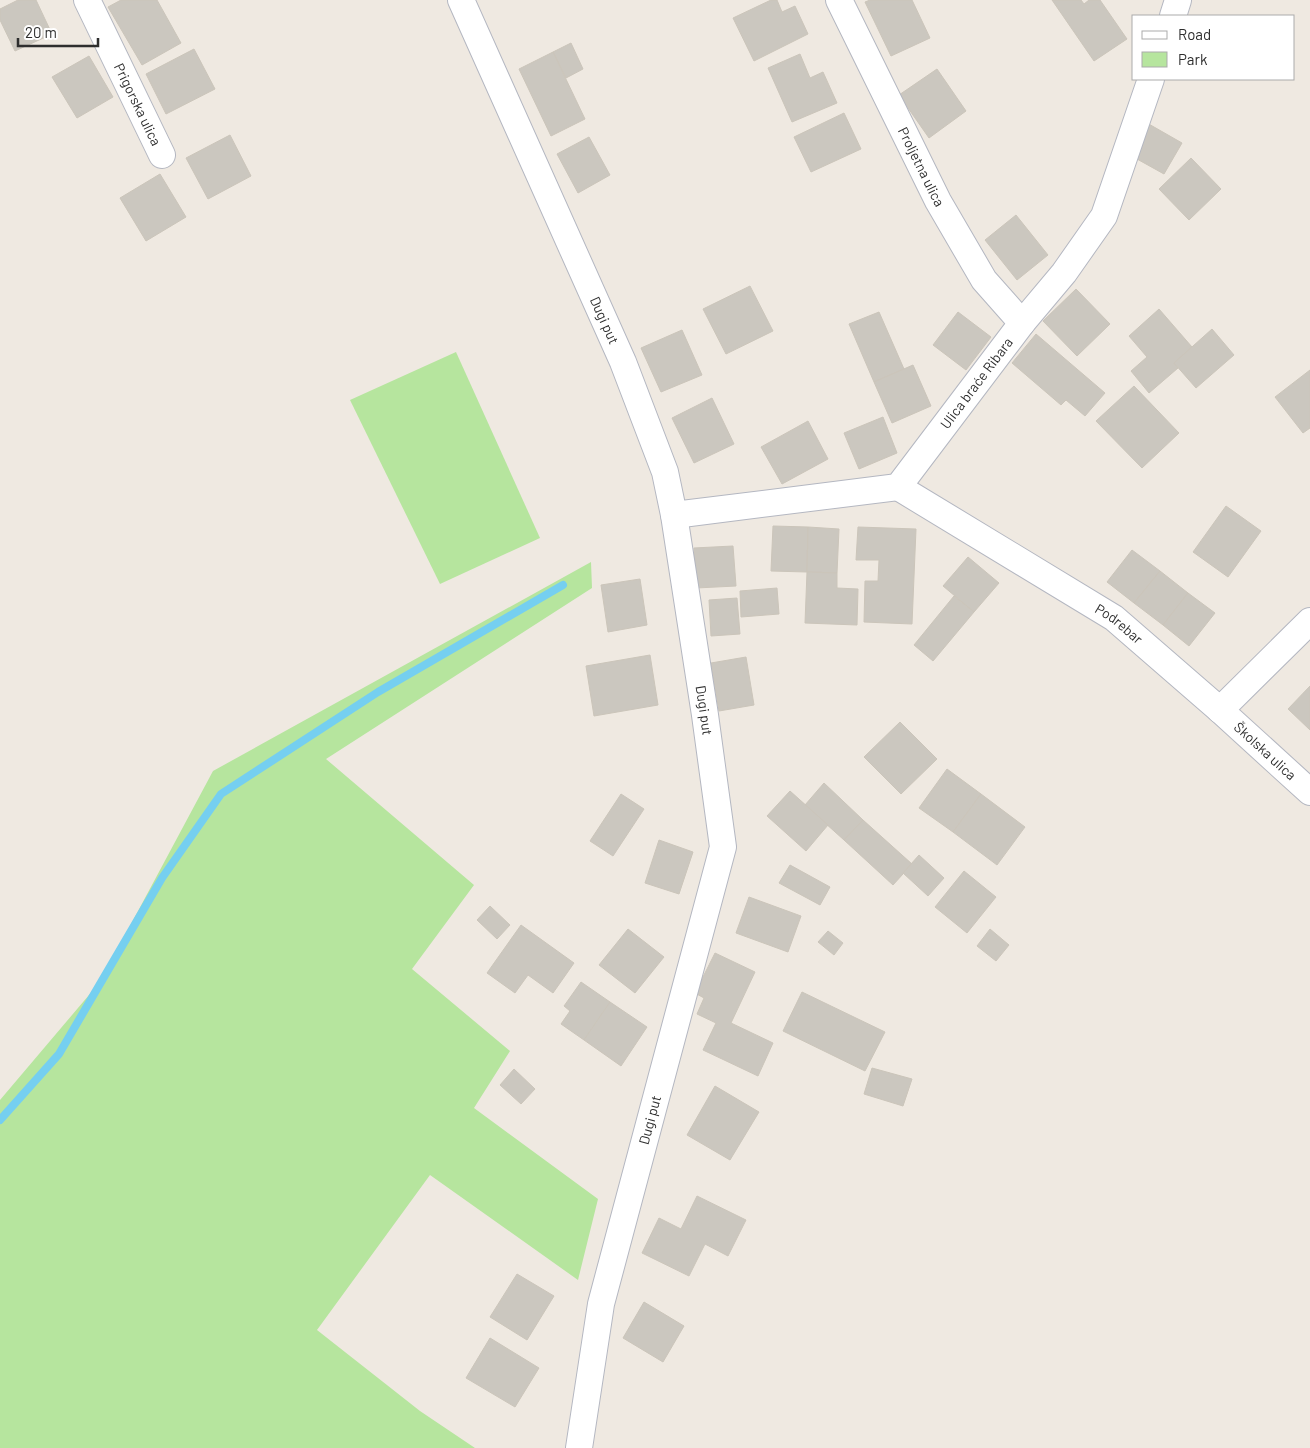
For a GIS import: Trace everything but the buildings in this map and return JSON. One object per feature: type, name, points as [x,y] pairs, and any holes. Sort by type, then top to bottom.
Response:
[{"type":"street","name":"Prigorska ulica","points":[[87,0],[162,155]]},
{"type":"street","name":"Dugi put","points":[[460,0],[622,362],[665,472],[674,515],[705,715],[723,847],[600,1304],[579,1448]]},
{"type":"street","name":"Proljetna ulica","points":[[839,0],[938,201],[984,280],[1022,323]]},
{"type":"street","points":[[1173,15],[1178,0]]},
{"type":"street","name":"Ulica braće Ribara","points":[[898,487],[1022,323],[1064,272],[1104,216],[1151,80]]},
{"type":"street","points":[[674,515],[898,487]]},
{"type":"street","name":"Podrebar","points":[[898,487],[1114,618],[1220,710]]},
{"type":"street","points":[[1220,710],[1310,622]]},
{"type":"street","name":"Školska ulica","points":[[1220,710],[1310,792]]},
{"type":"green space","points":[[456,352],[540,538],[440,584],[350,400]]},
{"type":"green space","points":[[591,562],[592,588],[326,759],[474,885],[412,969],[510,1051],[474,1108],[598,1199],[578,1280],[430,1175],[317,1330],[420,1411],[475,1448],[0,1448],[0,1100],[100,982],[213,771]]},
{"type":"waterway","points":[[0,1120],[59,1054],[162,878],[221,794],[378,692],[563,585]]}]
